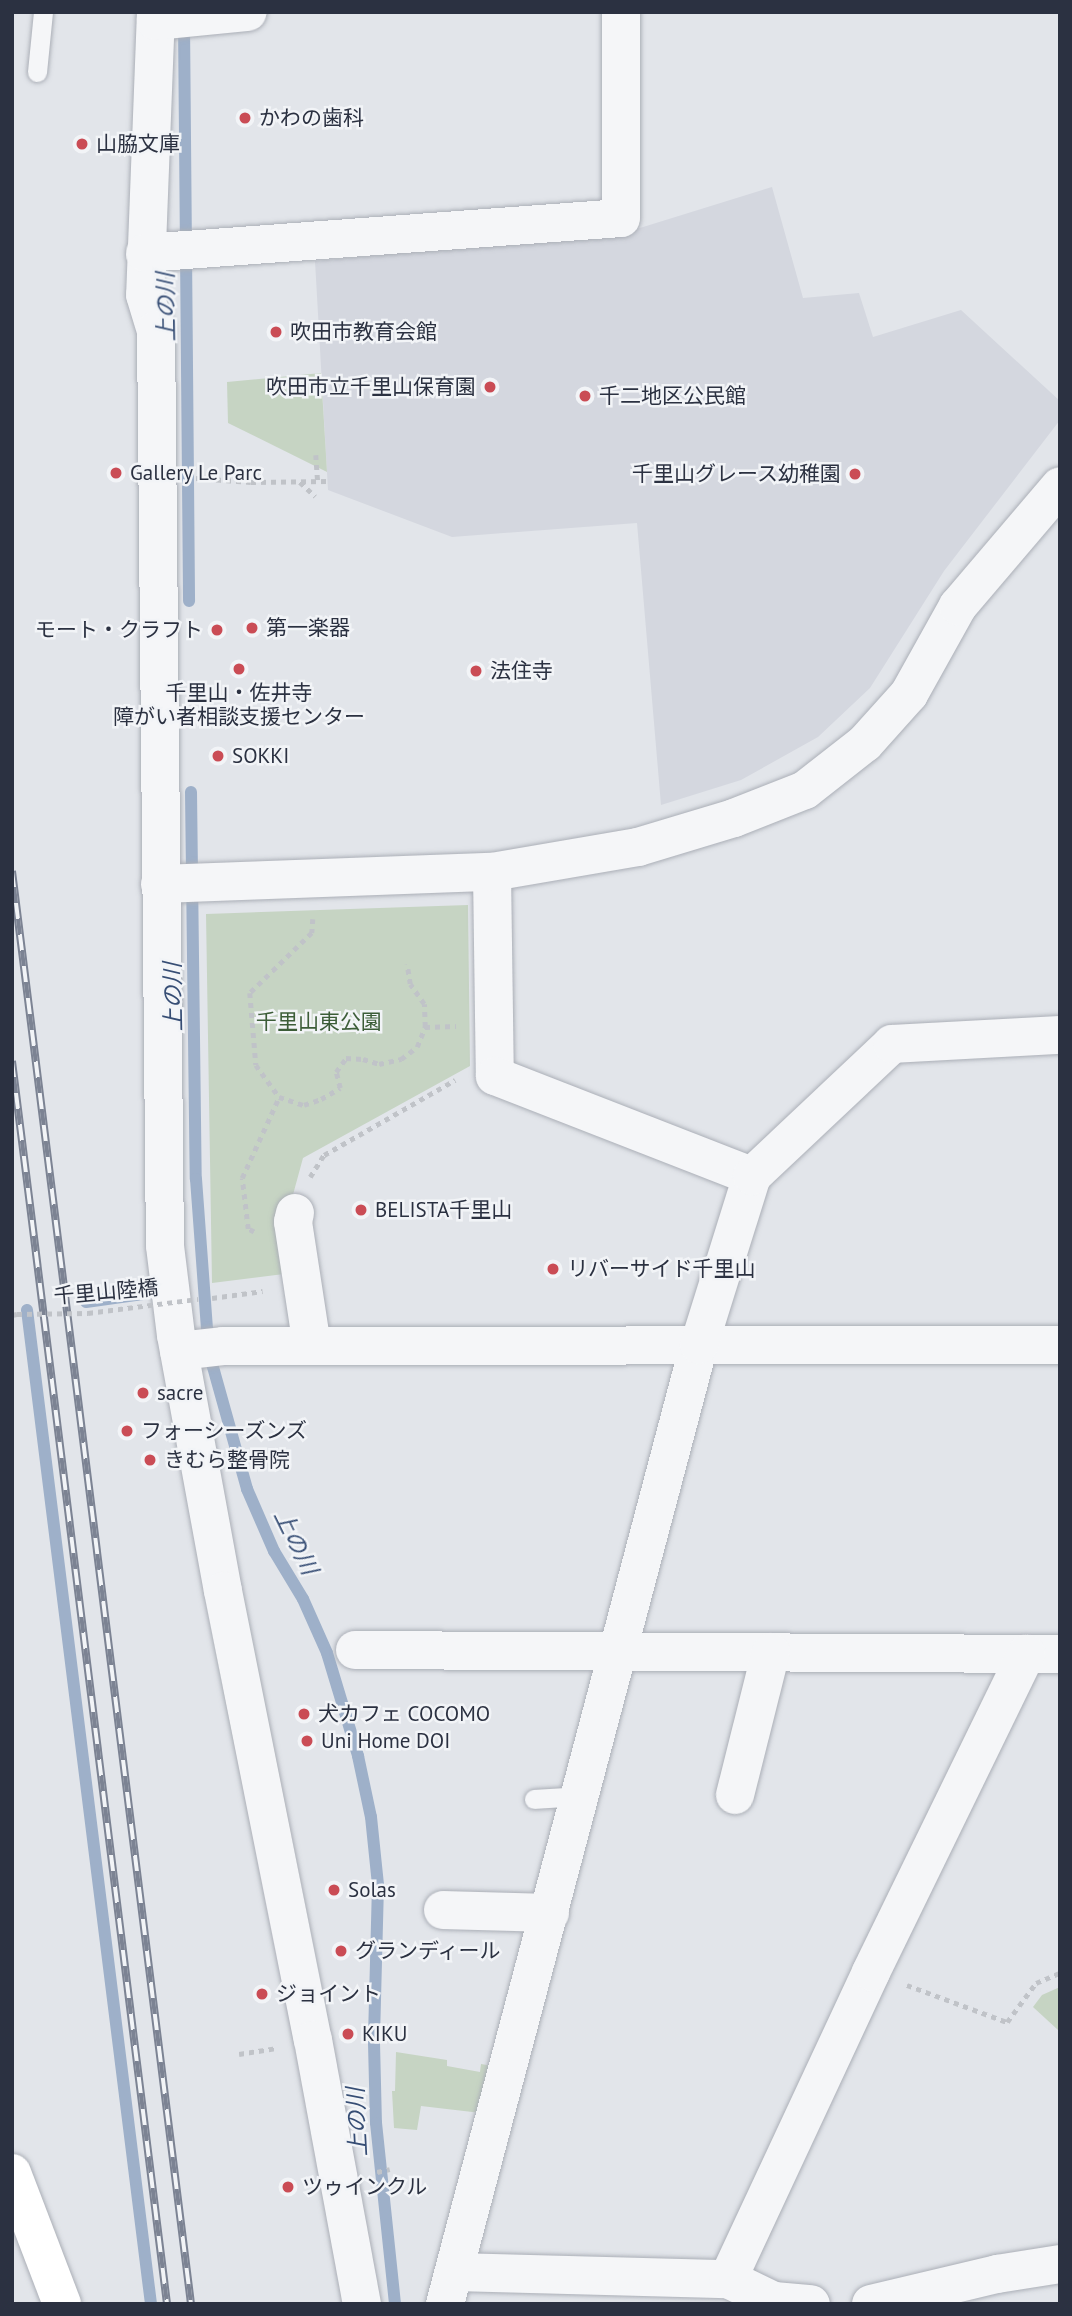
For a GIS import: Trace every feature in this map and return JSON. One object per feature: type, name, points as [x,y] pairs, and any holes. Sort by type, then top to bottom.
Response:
[{"type":"main road","points":[[12,2173],[62,2304]]},
{"type":"street","points":[[248,12],[170,17],[153,253],[145,295],[156,330],[168,883],[165,1237],[200,1349],[362,2304]]},
{"type":"street","points":[[153,253],[621,218],[621,12]]},
{"type":"street","points":[[168,883],[492,872],[638,847],[734,818],[805,790],[865,743],[909,694],[958,606],[1060,486]]},
{"type":"street","points":[[492,872],[495,1076],[752,1176]]},
{"type":"street","points":[[811,2304],[774,2301],[728,2279],[450,2288],[699,1345],[752,1176],[892,1044],[1060,1035]]},
{"type":"street","points":[[296,1231],[312,1346]]},
{"type":"street","points":[[200,1349],[312,1346],[1060,1345]]},
{"type":"street","points":[[355,1650],[1043,1654],[871,1972],[728,2279]]},
{"type":"street","points":[[735,1795],[771,1652]]},
{"type":"street","points":[[443,1910],[550,1913]]},
{"type":"street","points":[[871,2304],[1001,2289],[1060,2264]]},
{"type":"lane","points":[[37,72],[43,12]]},
{"type":"lane","points":[[534,1799],[582,1796]]},
{"type":"path","points":[[316,455],[318,481]]},
{"type":"path","points":[[202,478],[251,482],[328,481]]},
{"type":"path","points":[[300,481],[315,496]]},
{"type":"path","points":[[314,911],[312,933],[250,993],[256,1065],[279,1097],[304,1105],[321,1099],[340,1088],[336,1072],[346,1058],[379,1064],[401,1059],[417,1047],[425,1027],[424,1004],[410,984],[407,964]]},
{"type":"path","points":[[279,1097],[242,1178],[248,1229],[296,1231],[312,1170],[324,1155],[448,1084]]},
{"type":"path","name":"千里山陸橋","points":[[15,1315],[88,1313],[249,1293]]},
{"type":"path","points":[[930,1994],[1007,2022],[1036,1983],[1060,1973]]},
{"type":"shaded area","name":"千里山グレース幼稚園","points":[[772,187],[803,298],[859,293],[873,337],[961,310],[1060,401],[1060,420],[944,571],[870,688],[818,737],[741,780],[661,805],[637,523],[452,537],[328,490],[315,261],[627,232]]},
{"type":"green space","points":[[321,373],[327,472],[228,423],[227,382]]},
{"type":"green space","name":"千里山東公園","points":[[468,905],[470,1066],[303,1158],[285,1224],[292,1273],[212,1283],[206,914]]},
{"type":"green space","points":[[1060,1987],[1058,2030],[1033,2007],[1042,1995]]},
{"type":"green space","points":[[396,2052],[447,2060],[447,2066],[480,2072],[481,2064],[492,2066],[481,2113],[421,2106],[417,2130],[394,2128],[392,2091],[395,2091]]},
{"type":"waterway","name":"上の川","points":[[184,23],[189,601]]},
{"type":"waterway","name":"上の川","points":[[191,792],[196,1179],[207,1329],[213,1367],[247,1489],[274,1551],[303,1599],[327,1653],[358,1756],[371,1817],[378,1885],[374,2043],[376,2123],[395,2304]]},
{"type":"waterway","points":[[86,1302],[144,1294]]},
{"type":"waterway","points":[[27,1310],[151,2304]]},
{"type":"railway","points":[[12,871],[191,2304]]},
{"type":"railway","points":[[12,1061],[167,2304]]},
{"type":"place","name":"かわの歯科","points":[[245,118]]},
{"type":"place","name":"山脇文庫","points":[[82,144]]},
{"type":"place","name":"吹田市教育会館","points":[[276,332]]},
{"type":"place","name":"吹田市立千里山保育園","points":[[490,387]]},
{"type":"place","name":"千二地区公民館","points":[[585,396]]},
{"type":"place","name":"Gallery Le Parc","points":[[116,473]]},
{"type":"place","name":"千里山グレース幼稚園","points":[[855,474]]},
{"type":"place","name":"第一楽器","points":[[252,628]]},
{"type":"place","name":"モート・クラフト","points":[[217,630]]},
{"type":"place","name":"千里山・佐井寺 障がい者相談支援センター","points":[[239,669]]},
{"type":"place","name":"法住寺","points":[[476,671]]},
{"type":"place","name":"SOKKI","points":[[218,756]]},
{"type":"place","name":"BELISTA千里山","points":[[361,1210]]},
{"type":"place","name":"リバーサイド千里山","points":[[553,1269]]},
{"type":"place","name":"sacre","points":[[143,1393]]},
{"type":"place","name":"フォーシーズンズ","points":[[127,1431]]},
{"type":"place","name":"きむら整骨院","points":[[150,1460]]},
{"type":"place","name":"犬カフェ COCOMO","points":[[304,1714]]},
{"type":"place","name":"Uni Home DOI","points":[[307,1741]]},
{"type":"place","name":"Solas","points":[[334,1890]]},
{"type":"place","name":"グランディール","points":[[341,1951]]},
{"type":"place","name":"ジョイント","points":[[262,1994]]},
{"type":"place","name":"KIKU","points":[[348,2034]]},
{"type":"place","name":"ツゥインクル","points":[[288,2187]]}]
